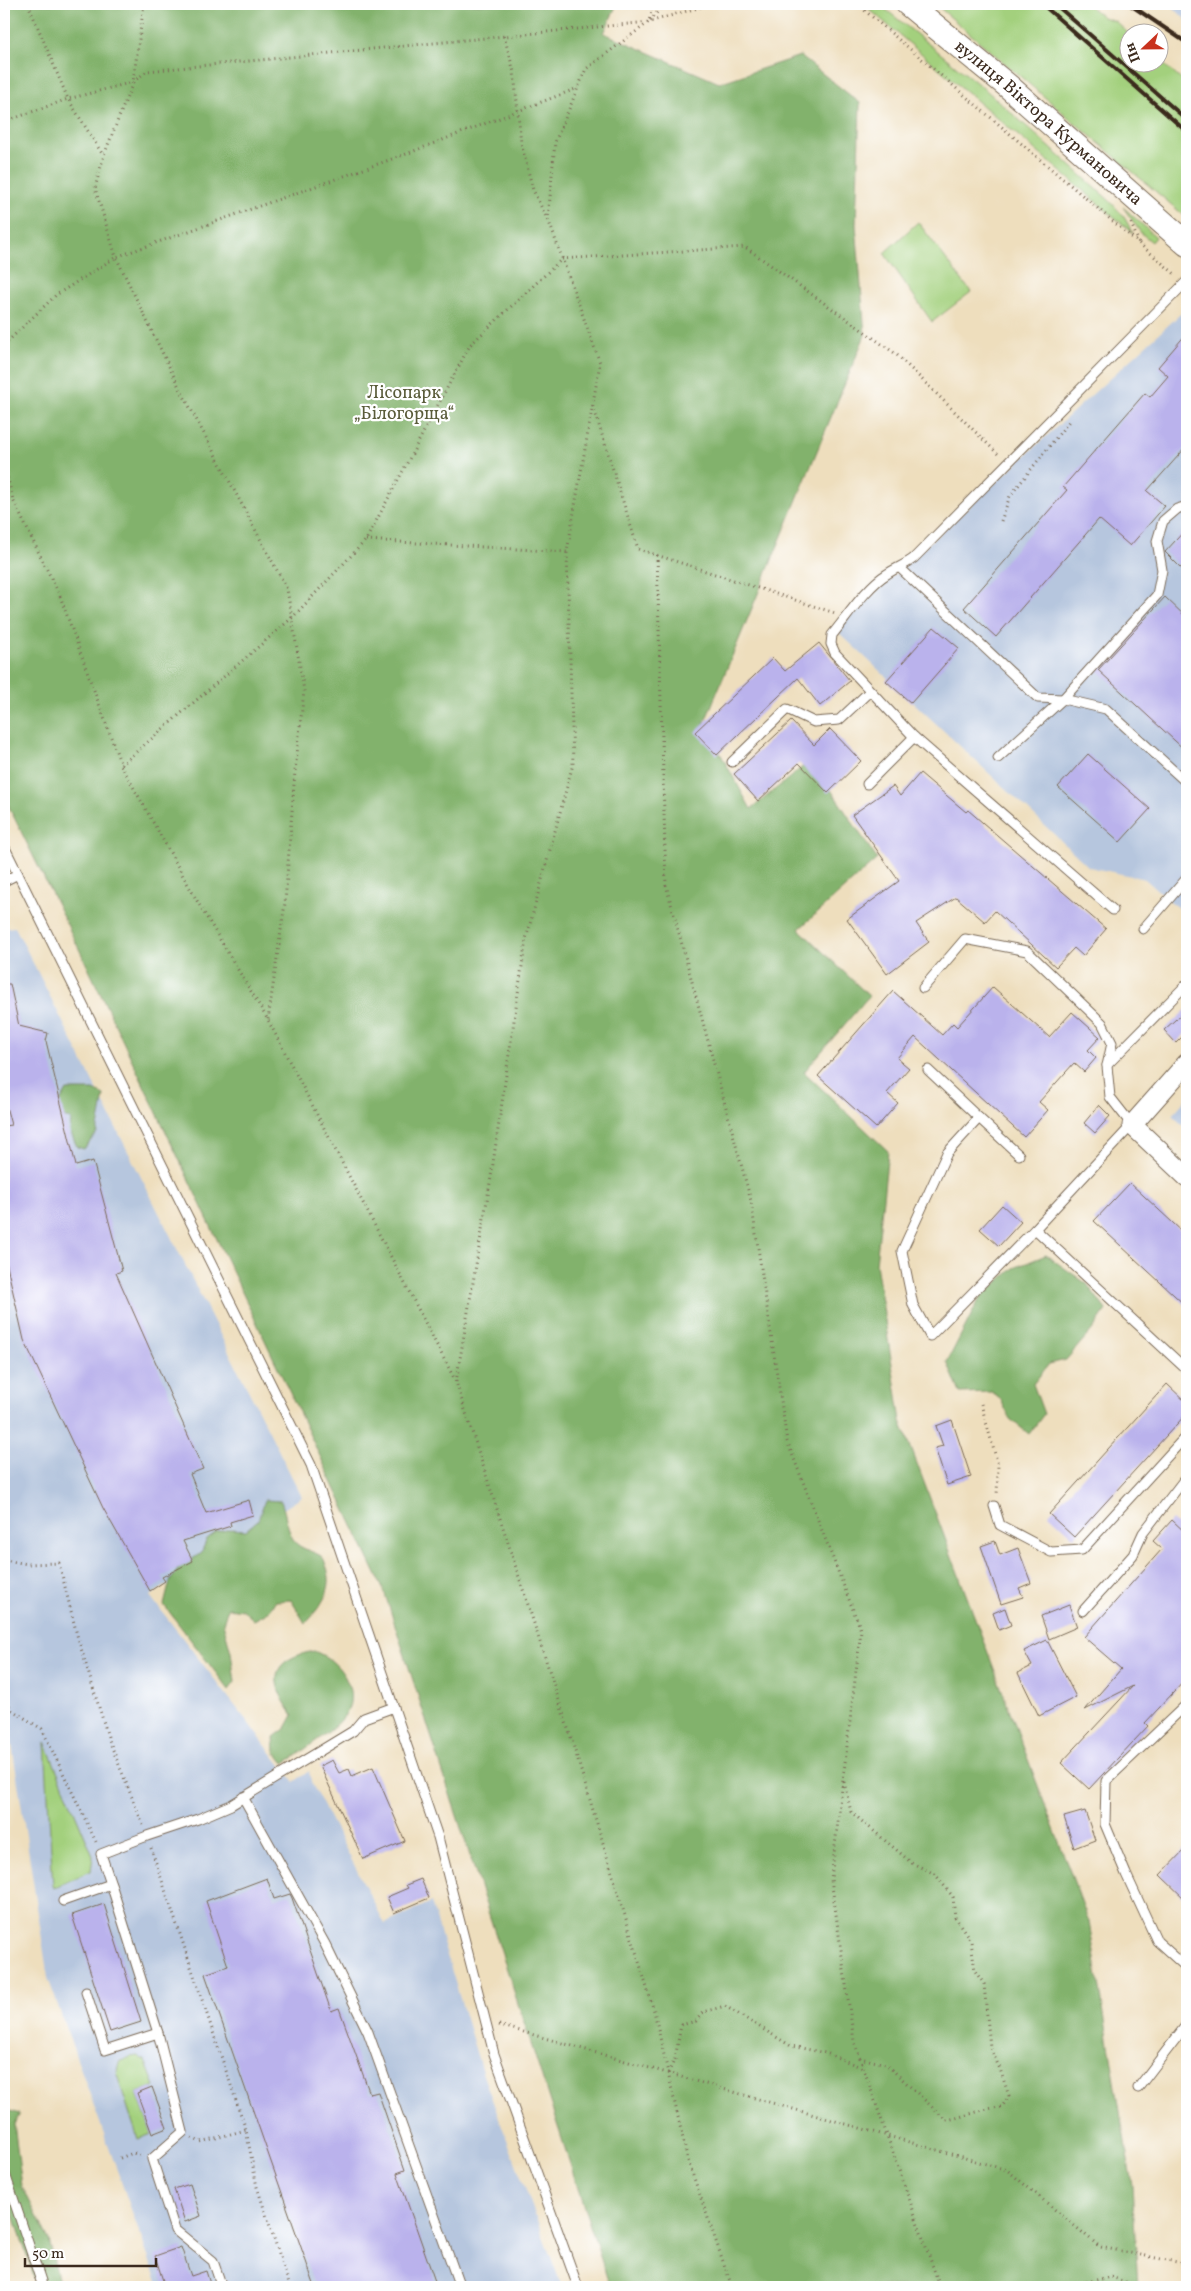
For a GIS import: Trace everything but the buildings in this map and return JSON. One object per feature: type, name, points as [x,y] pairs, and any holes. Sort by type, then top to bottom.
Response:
[{"type":"street","name":"вулиця Віктора Курмановича","points":[[908,4],[1008,86],[1187,244]]},
{"type":"street","points":[[1185,1071],[1132,1125],[1187,1177]]},
{"type":"lane","points":[[1113,910],[914,737],[834,653],[831,644],[832,635],[869,590],[886,574],[900,568],[914,558],[1187,281]]},
{"type":"lane","points":[[998,758],[1063,699],[1157,595],[1162,570],[1157,541],[1164,521],[1177,509],[1187,506]]},
{"type":"lane","points":[[900,568],[1038,698],[1063,699],[1106,709],[1187,783]]},
{"type":"lane","points":[[732,762],[787,709],[814,722],[839,720],[870,691]]},
{"type":"lane","points":[[867,784],[914,737]]},
{"type":"lane","points":[[4,846],[310,1466],[438,1837],[494,2054],[578,2287]]},
{"type":"lane","points":[[4,881],[18,874]]},
{"type":"lane","points":[[1143,929],[1187,878]]},
{"type":"lane","points":[[923,988],[965,939],[1027,951],[1102,1023],[1112,1042],[1107,1066],[1110,1097],[1132,1125],[1035,1229],[930,1336],[913,1304],[902,1251],[947,1153],[979,1118]]},
{"type":"lane","points":[[1107,1066],[1187,984]]},
{"type":"lane","points":[[928,1070],[1019,1155]]},
{"type":"lane","points":[[1035,1229],[1187,1370]]},
{"type":"lane","points":[[994,1506],[1000,1525],[1051,1552],[1082,1550],[1187,1435]]},
{"type":"lane","points":[[1083,1611],[1133,1555],[1143,1533],[1187,1476]]},
{"type":"lane","points":[[1187,1704],[1106,1781],[1105,1824],[1157,1941],[1187,1968]]},
{"type":"lane","points":[[222,2287],[213,2261],[175,2230],[152,2159],[183,2132],[158,2033],[101,1854],[231,1805],[353,1731],[364,1718],[394,1708]]},
{"type":"lane","points":[[243,1797],[325,1944],[368,2032],[460,2287]]},
{"type":"lane","points":[[63,1901],[111,1884]]},
{"type":"lane","points":[[86,1992],[105,2050],[158,2033]]},
{"type":"lane","points":[[1138,2088],[1187,2024]]},
{"type":"lane","points":[[4,2172],[43,2287]]},
{"type":"path","points":[[28,4],[68,99],[104,155]]},
{"type":"path","points":[[144,4],[133,82],[104,155],[95,188],[116,257],[179,387],[287,589],[304,691],[295,770],[285,903],[268,1020]]},
{"type":"path","points":[[649,22],[652,4]]},
{"type":"path","points":[[550,226],[548,219],[555,142],[586,70],[649,22],[664,4]]},
{"type":"path","points":[[4,122],[68,99],[133,82],[148,71],[649,22],[711,4]]},
{"type":"path","points":[[857,4],[1176,275]]},
{"type":"path","points":[[456,1382],[491,1177],[526,939],[573,764],[567,552],[600,363],[550,226],[534,190],[521,143],[514,72],[504,36]]},
{"type":"path","points":[[4,346],[56,295],[116,257],[406,154],[578,88]]},
{"type":"path","points":[[121,765],[292,618],[366,540],[470,345],[562,259],[745,246],[896,354],[1007,463]]},
{"type":"path","points":[[593,404],[638,549],[847,617]]},
{"type":"path","points":[[1001,521],[1010,496],[1075,414]]},
{"type":"path","points":[[4,463],[13,500],[60,596],[121,765],[200,906],[268,1020],[456,1382],[575,1750],[654,2011],[688,2161],[732,2287]]},
{"type":"path","points":[[366,540],[567,552]]},
{"type":"path","points":[[657,555],[666,885],[751,1201],[787,1441],[861,1630],[832,1879],[854,2042],[940,2287]]},
{"type":"path","points":[[981,1404],[998,1465],[998,1493],[994,1506]]},
{"type":"path","points":[[4,1560],[28,1564],[59,1563]]},
{"type":"path","points":[[4,1697],[12,1710],[42,1729],[101,1854]]},
{"type":"path","points":[[844,1779],[851,1812],[912,1863],[935,1874],[953,1897],[955,1917],[971,1941],[975,1971],[984,1984],[990,2047],[1009,2096],[1002,2107],[990,2108],[968,2116],[946,2120],[886,2064],[860,2058]]},
{"type":"path","points":[[668,2073],[674,2059],[681,2025],[696,2021],[704,2012],[725,2006],[792,2046],[826,2053],[863,2068]]},
{"type":"path","points":[[486,2022],[1007,2170],[1100,2247],[1187,2264]]},
{"type":"path","points":[[183,2132],[200,2142],[246,2130],[257,2187],[290,2287]]},
{"type":"path","points":[[120,2158],[133,2153],[152,2159]]},
{"type":"path","points":[[1062,2287],[1111,2276],[1140,2287]]},
{"type":"path","points":[[1161,2287],[1187,2286]]},
{"type":"shaded area","points":[[1170,4],[1187,4],[1187,21]]},
{"type":"shaded area","points":[[1187,308],[1187,916],[1145,879],[1089,867],[835,629]]},
{"type":"shaded area","points":[[15,927],[302,1497],[150,1596],[294,1782],[309,1771],[311,1782],[385,1924],[431,1902],[483,2075],[562,2287],[159,2287],[48,1978],[4,1693],[4,928]]},
{"type":"shaded area","points":[[1187,1098],[1187,1129],[1172,1115]]},
{"type":"green space","name":"Лісопарк „Білогорща“","points":[[4,4],[617,4],[604,33],[719,83],[800,56],[860,103],[856,225],[865,335],[704,724],[751,809],[811,760],[877,859],[799,929],[869,996],[804,1072],[888,1151],[876,1264],[901,1421],[1089,1922],[1132,2185],[1138,2287],[610,2287],[384,1591],[82,955],[4,797]]},
{"type":"green space","points":[[863,4],[879,4],[987,91],[1110,201],[1124,217],[1133,233]]},
{"type":"green space","points":[[935,4],[1087,4],[1103,17],[1115,21],[1118,24],[1118,72],[1168,72],[1168,68],[1187,85],[1187,218]]},
{"type":"green space","points":[[1123,207],[1156,237],[1152,242],[1141,233]]},
{"type":"green space","points":[[918,222],[971,292],[932,322],[884,253]]},
{"type":"green space","points":[[67,1090],[94,1090],[104,1095],[97,1133],[84,1149],[77,1147],[70,1131],[71,1119],[62,1117],[57,1107]]},
{"type":"green space","points":[[1046,1255],[1087,1284],[1106,1310],[1093,1329],[1066,1360],[1049,1364],[1033,1384],[1044,1414],[1029,1434],[1010,1419],[1000,1398],[992,1392],[960,1393],[947,1362],[981,1296],[1014,1268]]},
{"type":"green space","points":[[265,1500],[281,1501],[294,1541],[323,1558],[329,1574],[328,1590],[321,1604],[305,1623],[291,1600],[276,1601],[267,1613],[254,1620],[243,1610],[228,1608],[223,1623],[231,1652],[235,1682],[229,1690],[164,1605],[170,1581],[179,1568],[201,1553],[207,1539],[216,1532],[231,1529],[246,1530],[258,1520]]},
{"type":"green space","points":[[314,1651],[332,1661],[345,1677],[350,1689],[348,1709],[343,1718],[328,1732],[284,1763],[275,1752],[274,1737],[286,1728],[293,1715],[280,1692],[277,1674],[288,1660]]},
{"type":"green space","points":[[45,1742],[93,1856],[91,1871],[53,1888]]},
{"type":"green space","points":[[138,2056],[145,2061],[155,2086],[137,2093],[152,2134],[138,2139],[117,2075],[120,2062],[129,2057]]},
{"type":"green space","points":[[4,2109],[20,2114],[14,2124],[22,2186],[49,2240],[60,2287],[37,2287],[4,2184]]},
{"type":"railway","points":[[1042,4],[1187,132]]},
{"type":"railway","points":[[1055,4],[1187,120]]},
{"type":"railway","points":[[1129,4],[1187,43]]}]
